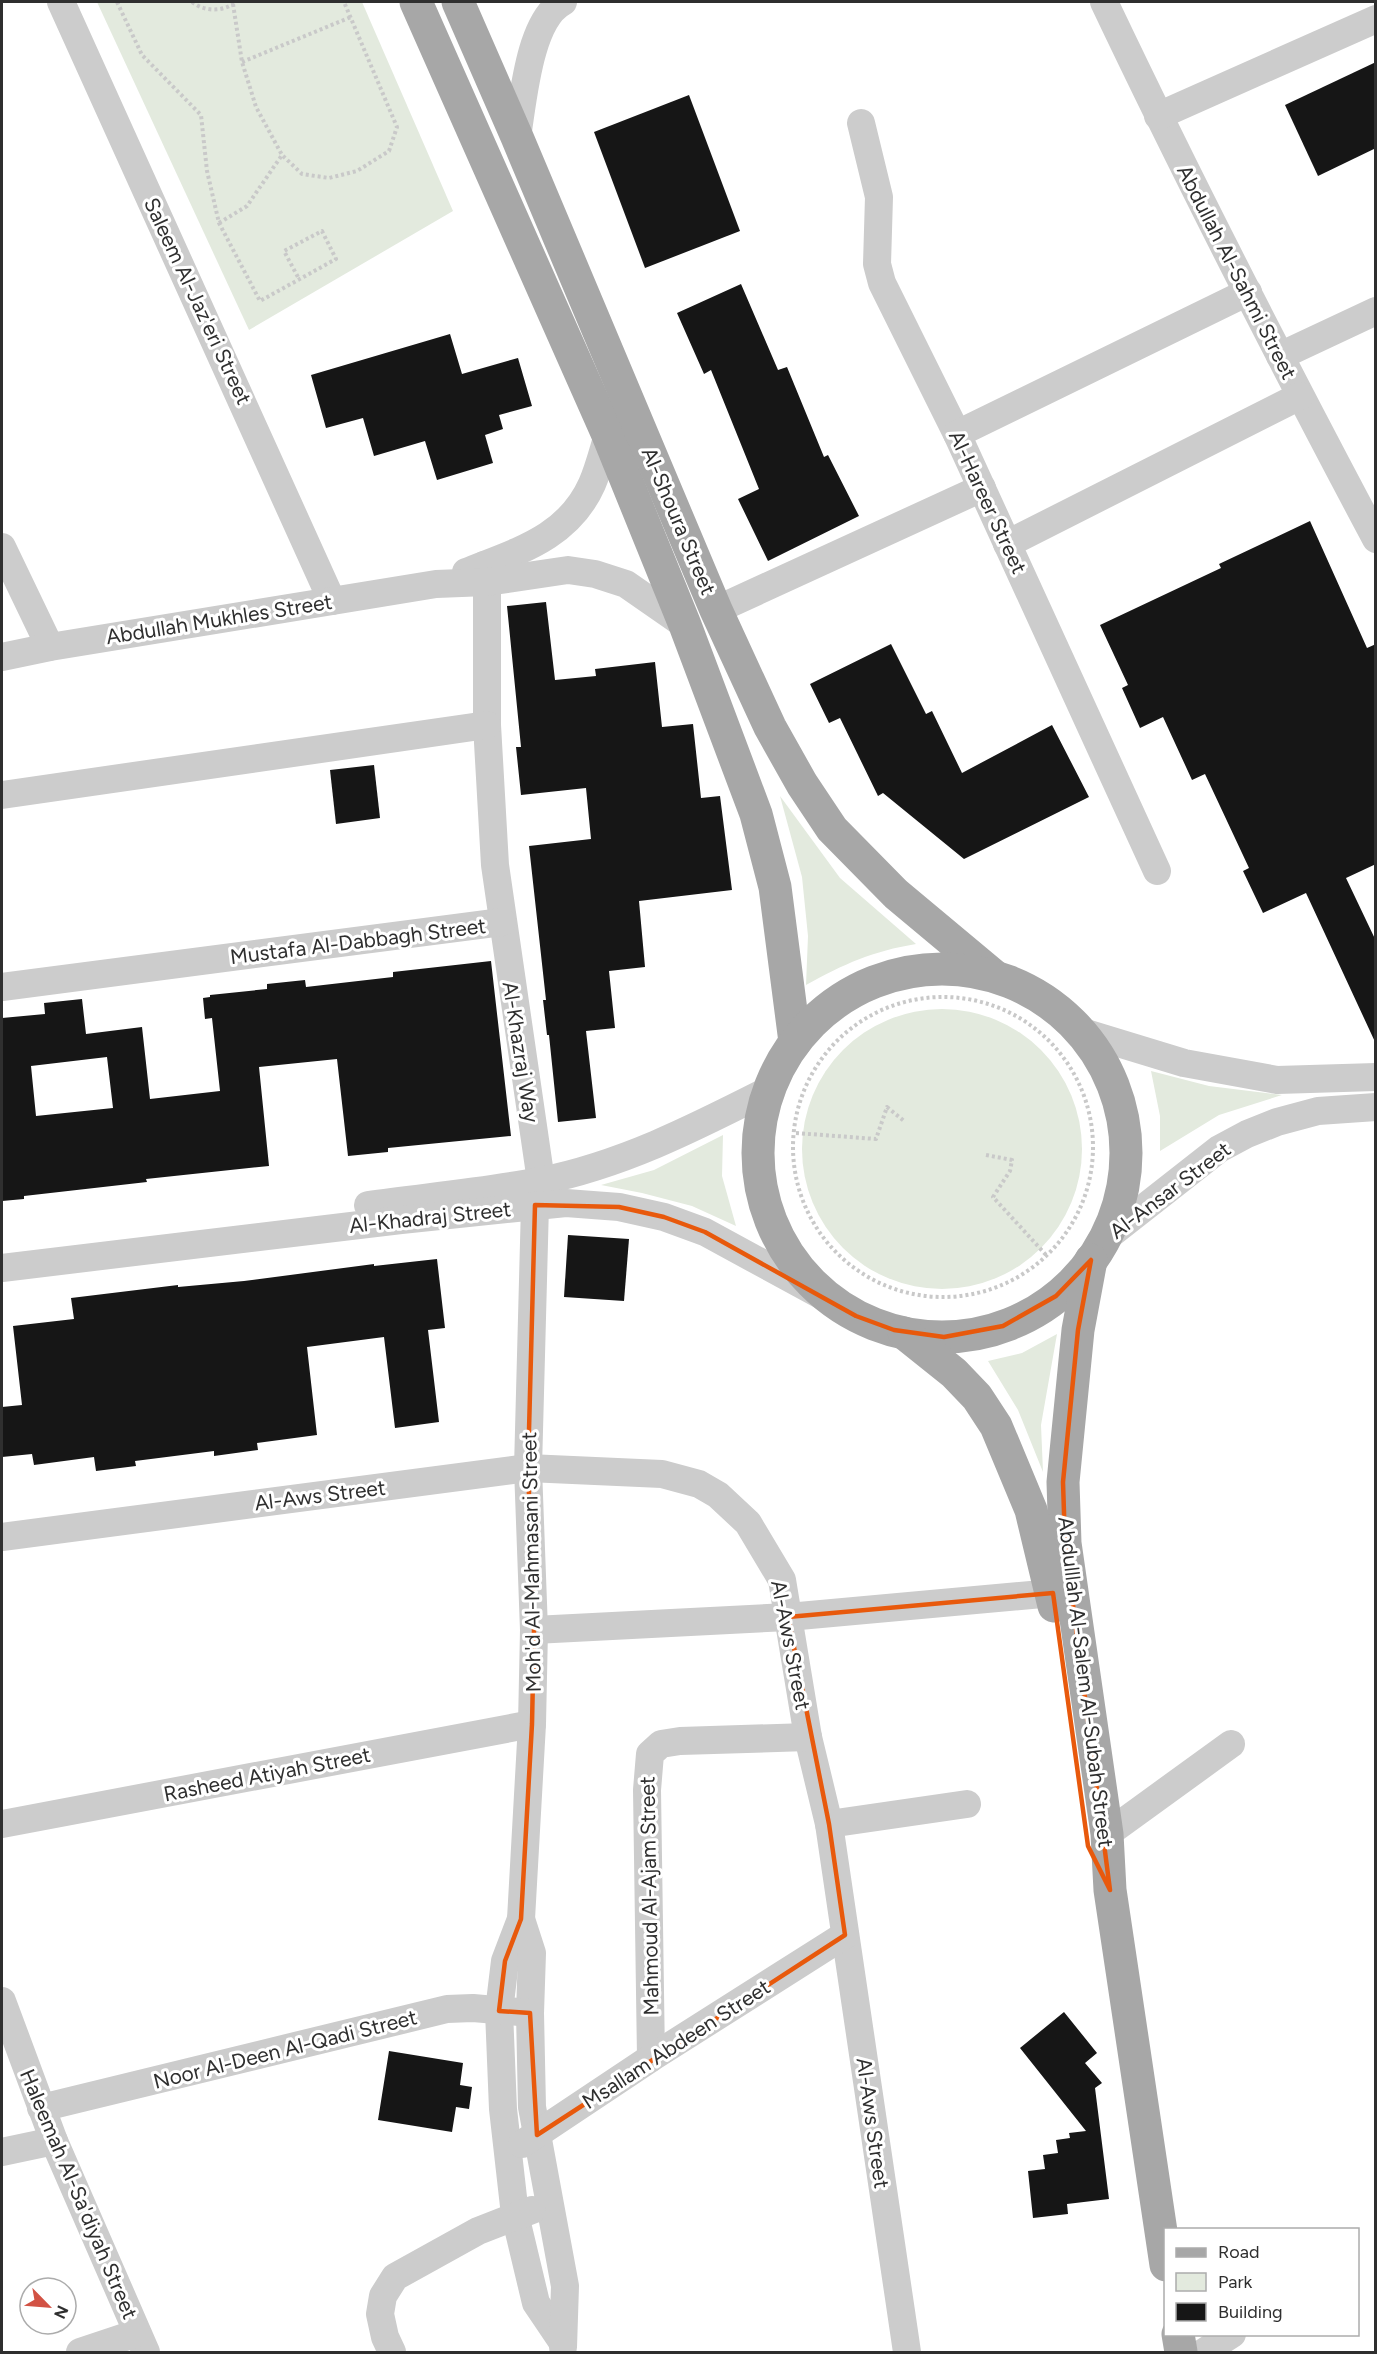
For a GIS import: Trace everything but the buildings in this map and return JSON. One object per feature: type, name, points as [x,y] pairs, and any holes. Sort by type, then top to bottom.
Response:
[{"type":"main road","name":"Al-Shoura Street","points":[[416,2],[608,435],[685,625],[756,814],[775,887],[795,1042]]},
{"type":"main road","name":"Al-Shoura Street","points":[[458,2],[716,610],[770,726],[802,784],[832,829],[896,894],[994,976]]},
{"type":"main road","points":[[917,970],[972,971],[994,976],[1041,997],[1065,1016],[1079,1031],[1098,1055],[1111,1082],[1125,1137],[1125,1157],[1121,1192],[1097,1250],[1056,1296],[1028,1315],[1010,1323],[964,1335],[930,1336],[904,1333],[865,1320],[839,1305],[808,1279],[778,1238],[764,1200],[758,1160],[759,1140],[769,1090],[780,1065],[795,1042],[826,1010],[854,991],[885,978],[917,970]]},
{"type":"main road","name":"Abdulllah Al-Salem Al-Subah Street","points":[[1097,1250],[1078,1330],[1063,1482],[1065,1543],[1107,1834],[1110,1890],[1164,2252]]},
{"type":"main road","name":"Abdulllah Al-Salem Al-Subah Street","points":[[904,1333],[954,1373],[977,1397],[996,1426],[1031,1510],[1053,1593],[1088,1846],[1098,1872],[1110,1890]]},
{"type":"main road","points":[[1178,2336],[1181,2352]]},
{"type":"street","name":"Saleem Al-Jaz'eri Street","points":[[61,2],[271,461],[332,601]]},
{"type":"street","points":[[517,137],[531,54],[541,28],[557,5],[563,2]]},
{"type":"street","name":"Abdullah Al-Sahmi Street","points":[[1104,2],[1158,116],[1300,396],[1376,539]]},
{"type":"street","points":[[1158,116],[1376,19]]},
{"type":"street","name":"Al-Hareer Street","points":[[861,123],[879,197],[877,264],[882,283],[957,434],[1157,871]]},
{"type":"street","points":[[957,434],[1248,292]]},
{"type":"street","points":[[1280,356],[1376,311]]},
{"type":"street","points":[[1007,544],[1300,396]]},
{"type":"street","name":"Abdullah Mukhles Street","points":[[485,573],[545,538],[572,517],[593,482],[608,435]]},
{"type":"street","points":[[716,610],[982,488]]},
{"type":"street","points":[[2,547],[50,646]]},
{"type":"street","name":"Abdullah Mukhles Street","points":[[2,657],[50,646],[436,584],[485,573],[568,570],[595,574],[626,584],[685,625]]},
{"type":"street","name":"Mustafa Al-Dabbagh Street","points":[[2,987],[502,922],[490,797],[485,573]]},
{"type":"street","points":[[2,795],[487,725]]},
{"type":"street","name":"Al-Khazraj Way","points":[[502,922],[538,1193]]},
{"type":"street","points":[[1079,1031],[1184,1063],[1277,1080],[1376,1077]]},
{"type":"street","name":"Al-Khadraj Street","points":[[2,1269],[538,1193],[647,1149],[769,1090]]},
{"type":"street","name":"Al-Ansar Street","points":[[1097,1250],[1219,1149],[1247,1134],[1277,1122],[1318,1111],[1376,1107]]},
{"type":"street","name":"Al-Khadraj Street","points":[[2,1251],[538,1193],[566,1203],[619,1207],[664,1217],[705,1232],[839,1305]]},
{"type":"street","name":"Moh'd Al-Mahmasani Street","points":[[538,1193],[528,1468],[534,1630],[532,1724],[521,1919],[505,1961],[498,2011],[507,2152],[515,2215],[536,2302],[564,2348]]},
{"type":"street","name":"Al-Aws Street","points":[[2,1537],[528,1468],[662,1474],[699,1484],[718,1495],[748,1523],[782,1580],[808,1737],[829,1824],[907,2352]]},
{"type":"street","points":[[534,1630],[788,1617],[1053,1593]]},
{"type":"street","name":"Rasheed Atiyah Street","points":[[2,1824],[532,1724]]},
{"type":"street","name":"Mahmoud Al-Ajam Street","points":[[651,2058],[647,1779],[650,1754],[661,1744],[680,1741],[808,1737]]},
{"type":"street","points":[[1107,1834],[1231,1744]]},
{"type":"street","points":[[829,1824],[967,1804]]},
{"type":"street","name":"Moh'd Al-Mahmasani Street","points":[[521,1919],[532,1953],[530,2013],[532,2107],[565,2286],[564,2348]]},
{"type":"street","name":"Msallam Abdeen Street","points":[[507,2152],[537,2135],[651,2058],[845,1935]]},
{"type":"street","name":"Haleemah Al-Sa'diyah Street","points":[[2,2001],[54,2141],[142,2343]]},
{"type":"street","name":"Noor Al-Deen Al-Qadi Street","points":[[41,2108],[447,2009],[473,2008],[530,2013]]},
{"type":"street","points":[[2,2152],[54,2141]]},
{"type":"street","points":[[392,2352],[385,2337],[380,2314],[383,2296],[395,2277],[478,2230],[549,2204]]},
{"type":"street","points":[[1204,2352],[1229,2336]]},
{"type":"street","points":[[80,2352],[142,2343]]},
{"type":"path","points":[[117,2],[142,55],[201,115],[207,171],[219,223],[260,301],[336,259],[322,231],[284,251],[299,279]]},
{"type":"path","points":[[192,2],[207,9],[220,9],[234,3],[242,62],[256,107],[282,155],[302,174],[328,178],[357,171],[389,151],[397,127],[344,2]]},
{"type":"path","points":[[242,62],[351,17]]},
{"type":"path","points":[[219,223],[247,206],[282,155]]},
{"type":"path","points":[[946,996],[1002,1010],[1030,1023],[1054,1042],[1083,1093],[1092,1148],[1088,1178],[1080,1208],[1047,1256],[1024,1274],[997,1289],[969,1295],[941,1297],[912,1294],[882,1287],[858,1272],[834,1252],[802,1204],[797,1175],[795,1133],[804,1089],[820,1062],[839,1037],[862,1021],[887,1008],[917,1000],[946,996]]},
{"type":"path","points":[[795,1133],[876,1139],[887,1107],[904,1121]]},
{"type":"path","points":[[986,1155],[1012,1160],[1010,1172],[993,1197],[1047,1256]]},
{"type":"highlighted area","points":[[535,1205],[619,1207],[664,1217],[705,1232],[856,1316],[894,1330],[944,1337],[1003,1326],[1056,1296],[1091,1260],[1078,1330],[1063,1482],[1065,1543],[1110,1890],[1088,1846],[1053,1593],[788,1617],[829,1824],[845,1935],[537,2135],[530,2013],[499,2011],[505,1961],[521,1919],[532,1724],[534,1630],[528,1468]]},
{"type":"green space","points":[[97,2],[362,2],[453,211],[249,330]]},
{"type":"green space","points":[[780,796],[840,878],[916,944],[886,950],[859,959],[806,985],[808,936],[802,877]]},
{"type":"green space","points":[[942,1009],[983,1015],[1020,1033],[1041,1050],[1058,1071],[1076,1108],[1082,1149],[1076,1190],[1058,1227],[1041,1248],[1020,1265],[983,1283],[942,1289],[901,1283],[864,1265],[843,1248],[826,1227],[808,1190],[802,1149],[808,1108],[826,1071],[843,1050],[864,1033],[901,1015]]},
{"type":"green space","points":[[1151,1071],[1209,1086],[1282,1095],[1219,1115],[1160,1151],[1160,1116]]},
{"type":"green space","points":[[723,1135],[722,1176],[736,1226],[692,1206],[601,1185],[654,1170]]},
{"type":"green space","points":[[1057,1334],[1041,1425],[1043,1472],[1018,1410],[988,1361],[1022,1353]]}]
